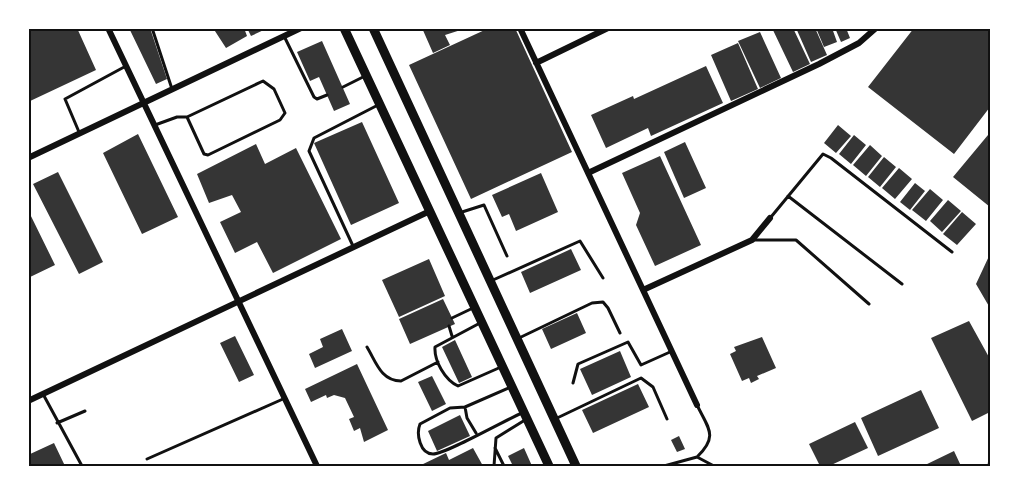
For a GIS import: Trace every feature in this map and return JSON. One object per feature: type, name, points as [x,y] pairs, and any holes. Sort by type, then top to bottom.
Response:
[{"type":"main road","points":[[344,28],[549,466]]},
{"type":"main road","points":[[373,28],[576,466]]},
{"type":"street","points":[[108,28],[318,466]]},
{"type":"street","points":[[28,158],[301,28]]},
{"type":"street","points":[[520,28],[697,405]]},
{"type":"street","points":[[536,63],[608,28]]},
{"type":"street","points":[[588,173],[819,64],[859,43],[876,28]]},
{"type":"street","points":[[28,401],[430,212]]},
{"type":"street","points":[[643,290],[752,240],[770,218]]},
{"type":"lane","points":[[152,28],[172,89]]},
{"type":"lane","points":[[284,36],[314,97],[317,99],[327,95]]},
{"type":"lane","points":[[80,134],[64,99],[126,66]]},
{"type":"lane","points":[[343,87],[366,75]]},
{"type":"lane","points":[[155,125],[177,117],[187,117],[263,81],[274,89],[285,113],[280,120],[208,155],[204,154],[187,117]]},
{"type":"lane","points":[[354,247],[309,151],[309,145],[314,138],[380,104]]},
{"type":"lane","points":[[770,218],[823,154],[952,252]]},
{"type":"lane","points":[[788,196],[902,284]]},
{"type":"lane","points":[[459,214],[484,205],[507,256]]},
{"type":"lane","points":[[752,240],[795,240],[869,304]]},
{"type":"lane","points":[[490,282],[580,242],[603,278]]},
{"type":"lane","points":[[516,339],[592,303],[603,302],[620,333]]},
{"type":"lane","points":[[452,318],[475,307]]},
{"type":"lane","points":[[481,322],[435,346],[438,362],[449,381],[458,386],[502,367]]},
{"type":"lane","points":[[449,326],[452,336]]},
{"type":"lane","points":[[573,383],[577,365],[628,342],[641,366],[672,351]]},
{"type":"lane","points":[[367,347],[382,374],[395,381],[401,381],[438,362]]},
{"type":"lane","points":[[554,419],[641,378],[653,387],[667,418]]},
{"type":"lane","points":[[512,386],[465,407],[450,408],[420,424],[420,442],[428,453],[434,454],[478,433],[525,416]]},
{"type":"lane","points":[[43,394],[82,466]]},
{"type":"lane","points":[[147,459],[285,398]]},
{"type":"lane","points":[[664,466],[697,457],[710,441],[710,433],[697,405]]},
{"type":"lane","points":[[465,407],[467,418],[478,433]]},
{"type":"lane","points":[[57,423],[85,411]]},
{"type":"lane","points":[[494,466],[495,446],[499,434],[525,416]]},
{"type":"lane","points":[[495,446],[504,466]]},
{"type":"lane","points":[[697,457],[714,466]]},
{"type":"lane","points":[[988,466],[990,458]]},
{"type":"building","points":[[28,28],[77,28],[96,70],[28,102]]},
{"type":"building","points":[[129,28],[150,28],[167,79],[156,84]]},
{"type":"building","points":[[213,28],[244,28],[247,36],[226,48]]},
{"type":"building","points":[[247,28],[268,28],[251,36]]},
{"type":"building","points":[[422,28],[467,28],[445,35],[450,45],[433,53]]},
{"type":"building","points":[[489,28],[515,28],[572,152],[471,199],[409,65]]},
{"type":"building","points":[[772,28],[793,28],[810,64],[793,72]]},
{"type":"building","points":[[796,28],[815,28],[827,55],[811,62]]},
{"type":"building","points":[[816,28],[832,28],[837,42],[824,47]]},
{"type":"building","points":[[835,28],[846,28],[850,38],[841,42]]},
{"type":"building","points":[[914,28],[990,28],[990,107],[954,154],[868,87]]},
{"type":"building","points":[[760,32],[781,78],[760,88],[738,41]]},
{"type":"building","points":[[322,41],[350,104],[334,111],[319,77],[310,81],[297,52]]},
{"type":"building","points":[[738,43],[758,89],[731,101],[711,55]]},
{"type":"building","points":[[706,66],[723,103],[651,136],[648,128],[606,148],[591,115],[633,96],[634,99]]},
{"type":"building","points":[[362,122],[399,203],[351,225],[314,143]]},
{"type":"building","points":[[838,125],[851,136],[836,153],[824,143]]},
{"type":"building","points":[[138,134],[178,217],[142,234],[103,153]]},
{"type":"building","points":[[854,135],[866,145],[851,164],[839,154]]},
{"type":"building","points":[[988,135],[990,137],[990,207],[953,177]]},
{"type":"building","points":[[685,142],[706,188],[684,198],[664,152]]},
{"type":"building","points":[[256,144],[265,164],[296,148],[341,239],[273,273],[257,242],[235,253],[220,222],[241,212],[232,195],[209,203],[197,174]]},
{"type":"building","points":[[870,145],[882,156],[866,176],[853,165]]},
{"type":"building","points":[[660,156],[701,245],[655,266],[636,225],[640,213],[622,173]]},
{"type":"building","points":[[884,157],[896,167],[880,187],[868,177]]},
{"type":"building","points":[[899,168],[912,179],[895,199],[882,188]]},
{"type":"building","points":[[58,172],[103,262],[79,274],[33,184]]},
{"type":"building","points":[[541,173],[558,212],[516,231],[509,214],[502,217],[492,195]]},
{"type":"building","points":[[915,183],[925,191],[910,210],[900,202]]},
{"type":"building","points":[[930,189],[943,200],[926,221],[912,210]]},
{"type":"building","points":[[948,200],[961,211],[942,232],[930,221]]},
{"type":"building","points":[[28,210],[55,265],[28,278]]},
{"type":"building","points":[[962,212],[976,224],[957,245],[943,234]]},
{"type":"building","points":[[571,249],[581,270],[530,293],[521,272]]},
{"type":"building","points":[[990,254],[990,308],[976,284]]},
{"type":"building","points":[[429,259],[445,296],[399,317],[382,280]]},
{"type":"building","points":[[443,299],[455,324],[410,344],[399,319]]},
{"type":"building","points":[[577,313],[586,333],[551,349],[542,329]]},
{"type":"building","points":[[969,321],[990,359],[990,412],[972,421],[931,338]]},
{"type":"building","points":[[342,329],[352,351],[315,368],[309,354],[323,347],[320,339]]},
{"type":"building","points":[[235,336],[254,375],[239,382],[220,343]]},
{"type":"building","points":[[762,337],[776,368],[757,376],[759,379],[751,383],[749,378],[742,381],[730,354],[736,351],[734,347]]},
{"type":"building","points":[[455,340],[472,377],[459,383],[442,347]]},
{"type":"building","points":[[620,351],[631,377],[592,395],[580,369]]},
{"type":"building","points":[[357,364],[388,430],[364,442],[360,428],[354,431],[349,419],[354,417],[345,398],[334,395],[327,398],[326,395],[311,402],[305,389]]},
{"type":"building","points":[[432,376],[446,404],[432,411],[418,382]]},
{"type":"building","points":[[638,384],[649,407],[593,433],[582,410]]},
{"type":"building","points":[[921,390],[939,428],[878,456],[861,418]]},
{"type":"building","points":[[460,415],[470,436],[437,451],[428,431]]},
{"type":"building","points":[[855,422],[868,448],[829,466],[820,466],[809,444]]},
{"type":"building","points":[[679,436],[685,449],[677,452],[671,440]]},
{"type":"building","points":[[54,443],[65,466],[28,466],[28,455]]},
{"type":"building","points":[[473,448],[483,466],[419,466],[446,453],[449,460]]},
{"type":"building","points":[[524,448],[532,466],[507,466],[512,464],[508,456]]},
{"type":"building","points":[[954,451],[961,466],[923,466]]}]
